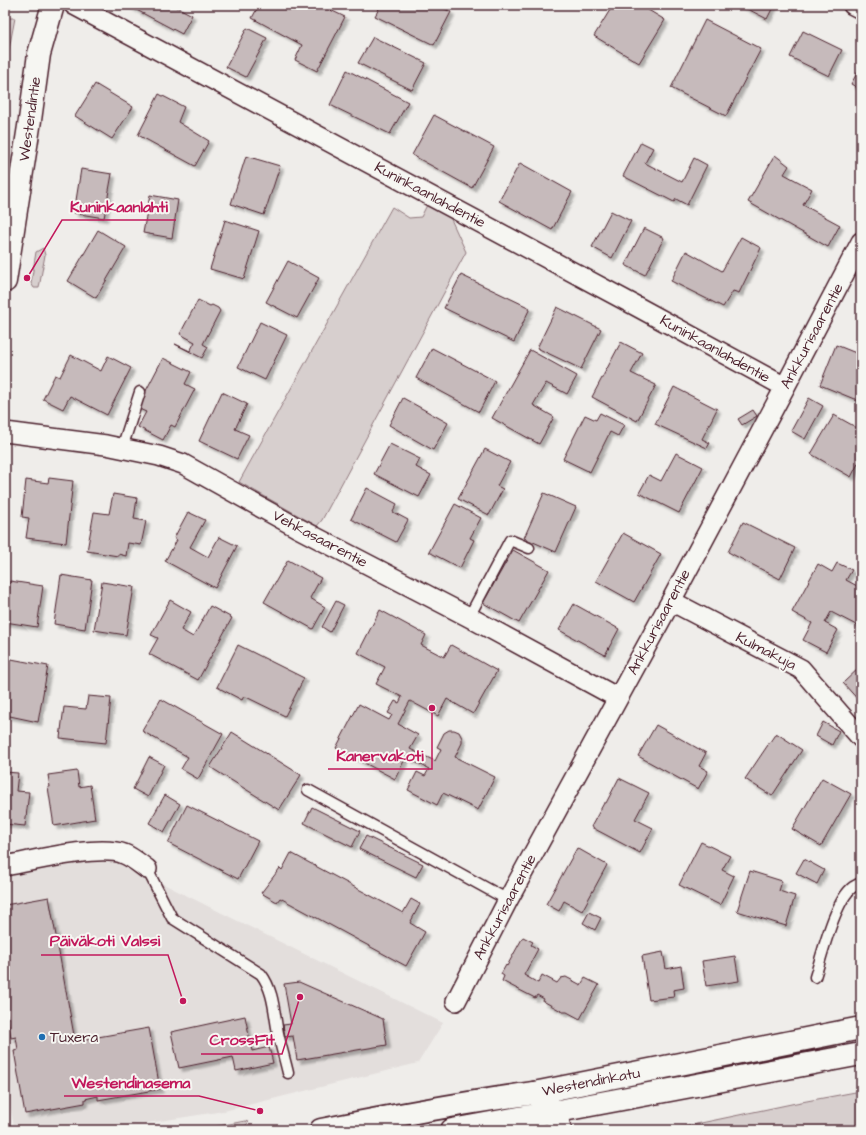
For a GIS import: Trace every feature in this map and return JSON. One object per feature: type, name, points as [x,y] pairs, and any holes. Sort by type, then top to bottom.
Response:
[{"type":"main road","name":"Westendintie","points":[[5,281],[39,54],[53,5]]},
{"type":"main road","name":"Westendinkatu","points":[[320,1130],[488,1099],[534,1093],[861,1028]]},
{"type":"main road","name":"Westendinkatu","points":[[452,1130],[557,1121],[750,1076],[861,1054]]},
{"type":"main road","points":[[534,1093],[557,1121]]},
{"type":"main road","points":[[532,1123],[534,1093]]},
{"type":"street","name":"Kuninkaanlahdentie","points":[[74,5],[785,387]]},
{"type":"street","points":[[853,5],[861,9]]},
{"type":"street","name":"Ankkurisaarentie","points":[[456,1001],[508,900],[671,601],[861,242]]},
{"type":"street","name":"Vehkasaarentie","points":[[5,432],[106,445],[159,456],[183,464],[296,527],[469,617],[618,698]]},
{"type":"street","name":"Kulmakuja","points":[[671,601],[802,669],[861,738]]},
{"type":"street","points":[[5,866],[64,855],[104,850],[123,854],[147,869]]},
{"type":"lane","points":[[122,448],[140,392]]},
{"type":"lane","points":[[469,617],[510,540],[529,548]]},
{"type":"lane","points":[[308,790],[508,900]]},
{"type":"lane","points":[[147,869],[172,918],[261,974],[266,981],[271,993],[278,1033],[288,1073]]},
{"type":"lane","points":[[816,977],[832,924],[844,898],[852,888],[861,883]]},
{"type":"shaded area","points":[[5,18],[15,18],[5,70]]},
{"type":"shaded area","points":[[427,205],[450,217],[466,252],[322,520],[317,526],[239,482],[392,207],[409,218],[421,217]]},
{"type":"shaded area","points":[[43,248],[45,255],[39,288],[34,288],[31,283],[36,252]]},
{"type":"shaded area","points":[[88,858],[115,860],[443,1023],[418,1063],[224,1111],[102,1130],[18,1130],[14,1126],[5,1082],[5,874]]},
{"type":"shaded area","points":[[861,1091],[861,1130],[668,1130],[796,1103]]},
{"type":"shaded area","points":[[245,1121],[249,1122],[243,1130],[198,1130]]},
{"type":"building","points":[[127,5],[173,5],[192,15],[182,34]]},
{"type":"building","points":[[259,5],[320,5],[345,17],[317,71],[295,60],[302,45],[252,18]]},
{"type":"building","points":[[381,5],[437,5],[451,12],[434,45],[375,16]]},
{"type":"building","points":[[613,5],[640,5],[665,20],[639,63],[594,36]]},
{"type":"building","points":[[740,5],[774,5],[767,19]]},
{"type":"building","points":[[705,20],[761,49],[726,116],[671,88]]},
{"type":"building","points":[[247,28],[267,38],[246,77],[226,67]]},
{"type":"building","points":[[803,31],[842,50],[829,76],[790,57]]},
{"type":"building","points":[[373,37],[426,63],[412,90],[358,63]]},
{"type":"building","points":[[861,66],[861,90],[851,84]]},
{"type":"building","points":[[347,70],[408,102],[390,134],[330,105]]},
{"type":"building","points":[[95,84],[133,107],[112,139],[75,116]]},
{"type":"building","points":[[159,94],[184,107],[178,122],[209,141],[195,166],[138,135]]},
{"type":"building","points":[[434,115],[494,147],[472,188],[412,155]]},
{"type":"building","points":[[641,142],[653,148],[645,163],[682,182],[694,158],[707,165],[687,205],[676,199],[674,202],[623,176]]},
{"type":"building","points":[[775,155],[789,166],[784,174],[812,189],[803,205],[840,225],[828,247],[748,202]]},
{"type":"building","points":[[246,156],[280,166],[264,215],[231,204]]},
{"type":"building","points":[[520,163],[572,192],[552,230],[499,201]]},
{"type":"building","points":[[81,169],[112,174],[104,218],[74,213]]},
{"type":"building","points":[[150,195],[178,200],[172,238],[143,233]]},
{"type":"building","points":[[611,211],[631,221],[612,258],[592,247]]},
{"type":"building","points":[[225,220],[259,231],[244,279],[210,269]]},
{"type":"building","points":[[644,228],[664,238],[645,275],[625,265]]},
{"type":"building","points":[[98,230],[126,247],[96,298],[68,281]]},
{"type":"building","points":[[741,237],[761,248],[739,293],[733,291],[723,307],[671,281],[686,251],[722,271]]},
{"type":"building","points":[[288,261],[319,278],[297,318],[266,302]]},
{"type":"building","points":[[461,275],[530,308],[514,342],[444,308]]},
{"type":"building","points":[[198,300],[218,308],[220,311],[203,344],[208,347],[202,358],[175,344],[190,351],[195,342],[180,334]]},
{"type":"building","points":[[557,307],[601,329],[581,369],[537,348]]},
{"type":"building","points":[[260,322],[287,335],[265,380],[238,367]]},
{"type":"building","points":[[621,342],[642,353],[631,373],[656,385],[637,421],[592,397]]},
{"type":"building","points":[[836,345],[861,355],[861,397],[859,401],[820,385]]},
{"type":"building","points":[[432,348],[495,381],[479,412],[416,378]]},
{"type":"building","points":[[530,350],[577,376],[567,394],[546,383],[533,405],[554,417],[539,444],[492,418]]},
{"type":"building","points":[[71,355],[101,371],[108,356],[131,368],[107,415],[70,396],[63,409],[43,399],[55,375],[60,377]]},
{"type":"building","points":[[163,358],[191,372],[185,384],[195,389],[175,427],[171,425],[163,440],[138,427],[146,412],[137,408]]},
{"type":"building","points":[[674,387],[717,409],[702,439],[710,443],[707,448],[655,424]]},
{"type":"building","points":[[222,392],[247,404],[235,429],[249,435],[237,459],[199,441]]},
{"type":"building","points":[[403,398],[448,423],[433,450],[389,425]]},
{"type":"building","points":[[809,398],[823,406],[805,439],[791,431]]},
{"type":"building","points":[[753,410],[757,416],[742,425],[738,419]]},
{"type":"building","points":[[600,413],[624,425],[618,436],[610,432],[590,472],[563,459],[585,415],[596,420]]},
{"type":"building","points":[[834,415],[861,430],[861,458],[851,477],[811,454]]},
{"type":"building","points":[[390,444],[420,459],[416,467],[431,475],[419,497],[374,474]]},
{"type":"building","points":[[485,449],[510,462],[497,486],[503,489],[489,515],[458,499]]},
{"type":"building","points":[[676,453],[703,467],[679,513],[639,493],[649,475],[661,481]]},
{"type":"building","points":[[49,478],[73,481],[66,543],[26,538],[29,518],[22,517],[26,480],[48,483]]},
{"type":"building","points":[[367,488],[397,504],[393,512],[408,520],[396,542],[351,519]]},
{"type":"building","points":[[544,493],[576,507],[556,552],[524,538]]},
{"type":"building","points":[[113,494],[137,498],[134,519],[146,521],[141,545],[128,543],[126,556],[87,551],[94,512],[109,514]]},
{"type":"building","points":[[455,504],[481,518],[470,538],[474,540],[460,568],[429,552]]},
{"type":"building","points":[[188,512],[205,520],[190,547],[208,557],[219,537],[237,546],[215,588],[165,561],[177,540],[174,538]]},
{"type":"building","points":[[743,522],[795,548],[780,579],[728,552]]},
{"type":"building","points":[[623,533],[661,554],[634,602],[596,581]]},
{"type":"building","points":[[513,550],[549,570],[519,623],[483,603]]},
{"type":"building","points":[[288,560],[321,578],[310,598],[325,607],[313,629],[264,602]]},
{"type":"building","points":[[837,563],[852,570],[846,580],[861,588],[861,620],[858,626],[831,612],[825,623],[838,630],[826,652],[803,640],[812,623],[792,612],[818,564],[832,572]]},
{"type":"building","points":[[61,575],[92,580],[85,629],[54,624]]},
{"type":"building","points":[[10,581],[43,586],[37,627],[5,622]]},
{"type":"building","points":[[102,582],[134,587],[126,635],[94,630]]},
{"type":"building","points":[[170,600],[191,612],[181,630],[193,637],[210,606],[232,618],[198,680],[149,654],[158,638],[151,635]]},
{"type":"building","points":[[336,601],[344,605],[330,632],[322,627]]},
{"type":"building","points":[[574,604],[619,629],[605,655],[559,630]]},
{"type":"building","points":[[380,610],[426,635],[421,645],[444,657],[451,645],[497,671],[473,714],[447,699],[438,716],[410,701],[398,724],[418,735],[410,749],[435,761],[441,749],[437,747],[444,733],[449,730],[459,732],[462,738],[462,743],[455,757],[495,777],[478,810],[443,793],[437,805],[408,790],[417,772],[425,776],[429,769],[406,757],[395,779],[336,748],[359,704],[389,720],[392,715],[388,713],[395,701],[399,703],[402,697],[376,684],[385,667],[358,653]]},
{"type":"building","points":[[238,645],[304,678],[285,716],[244,696],[242,700],[217,687]]},
{"type":"building","points":[[6,658],[48,666],[38,722],[5,715]]},
{"type":"building","points":[[861,666],[861,703],[843,683]]},
{"type":"building","points":[[88,696],[111,698],[106,743],[60,738],[64,707],[86,709]]},
{"type":"building","points":[[161,699],[223,734],[198,779],[181,769],[188,757],[142,731]]},
{"type":"building","points":[[823,722],[839,731],[832,745],[816,736]]},
{"type":"building","points":[[656,725],[706,753],[699,766],[708,771],[698,789],[638,756]]},
{"type":"building","points":[[232,732],[301,775],[279,810],[210,767]]},
{"type":"building","points":[[776,733],[802,750],[772,796],[745,779]]},
{"type":"building","points":[[149,757],[164,765],[148,797],[133,789]]},
{"type":"building","points":[[77,771],[79,787],[90,785],[95,819],[54,826],[48,787],[50,787],[48,775]]},
{"type":"building","points":[[5,772],[18,773],[16,791],[29,792],[25,826],[5,824]]},
{"type":"building","points":[[619,778],[649,793],[635,819],[653,828],[640,853],[591,827]]},
{"type":"building","points":[[822,778],[851,794],[821,846],[792,829]]},
{"type":"building","points":[[165,795],[180,804],[164,832],[149,823]]},
{"type":"building","points":[[187,805],[258,841],[238,879],[168,843]]},
{"type":"building","points":[[312,807],[360,831],[352,847],[304,823]]},
{"type":"building","points":[[366,836],[423,864],[416,877],[359,849]]},
{"type":"building","points":[[701,842],[730,856],[722,870],[734,876],[720,905],[679,885]]},
{"type":"building","points":[[577,848],[607,865],[582,911],[564,901],[559,911],[546,904]]},
{"type":"building","points":[[291,853],[403,913],[411,899],[420,904],[410,923],[425,932],[406,966],[280,898],[277,902],[261,893],[280,868],[282,870]]},
{"type":"building","points":[[804,859],[824,870],[817,884],[796,873]]},
{"type":"building","points":[[750,871],[782,881],[779,891],[795,896],[786,926],[737,911]]},
{"type":"building","points":[[49,897],[75,1041],[149,1028],[160,1089],[98,1100],[98,1096],[85,1099],[85,1103],[25,1114],[14,1051],[18,1050],[16,1037],[11,1038],[5,1004],[5,905]]},
{"type":"building","points":[[589,912],[601,918],[595,930],[583,923]]},
{"type":"building","points":[[523,937],[533,942],[531,945],[538,949],[524,975],[538,983],[542,975],[557,983],[561,978],[566,977],[581,985],[585,978],[599,985],[580,1019],[543,1001],[544,999],[537,995],[535,998],[502,981],[504,976],[501,974]]},
{"type":"building","points":[[663,952],[666,969],[681,966],[684,988],[673,990],[674,997],[649,1000],[642,956]]},
{"type":"building","points":[[735,956],[739,981],[706,986],[702,961]]},
{"type":"building","points":[[299,982],[383,1019],[387,1045],[297,1060],[293,1036],[285,1037],[283,1025],[291,1024],[284,984]]},
{"type":"building","points":[[245,1016],[252,1051],[269,1047],[273,1063],[236,1071],[233,1057],[179,1068],[171,1032]]},
{"type":"place","name":"Kuninkaanlahti","points":[[27,278]]},
{"type":"place","name":"Kanervakoti","points":[[432,708]]},
{"type":"place","name":"CrossFit","points":[[300,997]]},
{"type":"place","name":"Päiväkoti Valssi","points":[[183,1001]]},
{"type":"place","name":"Tuxera","points":[[42,1037]]},
{"type":"place","name":"Westendinasema","points":[[260,1111]]}]
